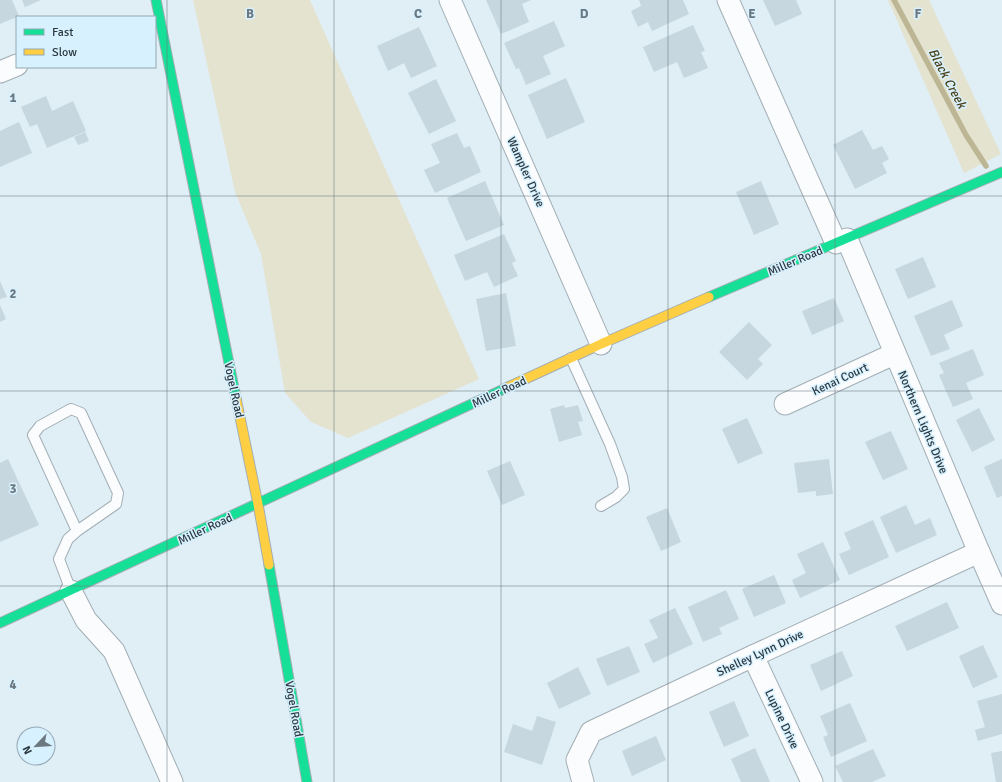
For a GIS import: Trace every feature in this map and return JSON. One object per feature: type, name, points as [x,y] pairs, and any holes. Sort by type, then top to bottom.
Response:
[{"type":"street","name":"Vogel Road","points":[[156,0],[258,504],[307,782]]},
{"type":"street","name":"Wampler Drive","points":[[450,0],[602,344]]},
{"type":"street","points":[[728,0],[841,241]]},
{"type":"street","points":[[0,72],[16,65]]},
{"type":"street","name":"Miller Road","points":[[0,623],[602,344],[1002,172]]},
{"type":"street","name":"Northern Lights Drive","points":[[841,241],[894,354],[1002,604]]},
{"type":"street","name":"Kenai Court","points":[[785,404],[894,354]]},
{"type":"street","name":"Shelley Lynn Drive","points":[[583,782],[577,760],[591,732],[979,552]]},
{"type":"street","points":[[71,591],[86,620],[114,651],[172,782]]},
{"type":"street","name":"Lupine Drive","points":[[753,656],[812,782]]},
{"type":"lane","points":[[571,358],[610,444],[622,477],[624,489],[616,497],[601,506]]},
{"type":"lane","points":[[71,591],[59,559],[68,539],[116,504],[118,493],[81,413],[71,409],[40,426],[33,435],[77,532]]},
{"type":"green space","points":[[193,0],[310,0],[479,379],[348,438],[311,422],[285,393],[261,254],[235,192]]},
{"type":"green space","points":[[888,0],[929,0],[1001,154],[964,173]]},
{"type":"building","points":[[0,0],[12,0],[19,16],[0,24]]},
{"type":"building","points":[[22,0],[41,0],[25,7]]},
{"type":"building","points":[[486,0],[531,0],[522,4],[529,22],[501,34]]},
{"type":"building","points":[[639,0],[683,0],[689,14],[652,31],[648,22],[638,27],[631,11],[641,6]]},
{"type":"building","points":[[763,0],[796,0],[802,14],[775,26]]},
{"type":"building","points":[[554,21],[565,46],[543,56],[551,74],[526,85],[519,68],[516,69],[504,43]]},
{"type":"building","points":[[693,25],[705,51],[701,52],[708,68],[684,78],[677,62],[654,72],[643,47]]},
{"type":"building","points":[[419,27],[437,66],[411,78],[404,63],[388,71],[377,46]]},
{"type":"building","points":[[566,78],[585,122],[547,139],[528,95]]},
{"type":"building","points":[[436,79],[456,121],[429,134],[408,93]]},
{"type":"building","points":[[46,96],[52,111],[73,101],[86,131],[47,148],[37,124],[30,127],[21,107]]},
{"type":"building","points":[[19,122],[32,153],[0,167],[0,131]]},
{"type":"building","points":[[862,130],[873,150],[882,146],[889,159],[882,163],[887,173],[855,189],[833,145]]},
{"type":"building","points":[[85,132],[89,141],[78,145],[74,137]]},
{"type":"building","points":[[457,133],[464,148],[470,146],[481,172],[435,193],[424,170],[440,163],[431,144]]},
{"type":"building","points":[[485,181],[504,225],[466,241],[447,198]]},
{"type":"building","points":[[761,181],[779,224],[754,235],[736,192]]},
{"type":"building","points":[[504,234],[516,261],[512,263],[518,276],[494,287],[487,272],[465,281],[454,255]]},
{"type":"building","points":[[923,257],[936,287],[908,299],[895,269]]},
{"type":"building","points":[[0,281],[7,297],[0,299]]},
{"type":"building","points":[[506,293],[516,346],[486,351],[476,299]]},
{"type":"building","points":[[834,298],[844,321],[812,335],[802,311]]},
{"type":"building","points":[[952,300],[963,326],[944,335],[950,349],[931,356],[914,316]]},
{"type":"building","points":[[0,305],[6,319],[0,322]]},
{"type":"building","points":[[749,322],[772,345],[758,359],[763,364],[747,380],[719,352]]},
{"type":"building","points":[[973,349],[984,375],[966,383],[973,399],[953,407],[939,375],[944,373],[939,363]]},
{"type":"building","points":[[564,405],[565,408],[578,405],[583,421],[578,422],[582,435],[559,442],[550,409]]},
{"type":"building","points":[[979,408],[995,440],[972,452],[956,420]]},
{"type":"building","points":[[747,418],[763,453],[738,464],[722,429]]},
{"type":"building","points":[[891,431],[908,469],[883,480],[865,442]]},
{"type":"building","points":[[8,459],[39,525],[0,542],[0,463]]},
{"type":"building","points":[[829,459],[833,494],[816,496],[816,491],[798,493],[794,463]]},
{"type":"building","points":[[1002,459],[1002,496],[997,498],[984,467]]},
{"type":"building","points":[[510,461],[525,495],[502,505],[487,471]]},
{"type":"building","points":[[906,505],[915,525],[930,518],[937,535],[896,553],[880,517]]},
{"type":"building","points":[[667,508],[681,542],[661,551],[646,517]]},
{"type":"building","points":[[873,520],[889,557],[849,575],[839,554],[851,549],[844,533]]},
{"type":"building","points":[[823,542],[840,580],[800,598],[792,580],[806,573],[797,554]]},
{"type":"building","points":[[774,575],[786,603],[754,617],[742,589]]},
{"type":"building","points":[[726,590],[739,619],[719,628],[722,634],[703,642],[688,607]]},
{"type":"building","points":[[947,602],[959,628],[907,651],[895,626]]},
{"type":"building","points":[[675,608],[693,644],[653,663],[644,644],[658,638],[649,620]]},
{"type":"building","points":[[983,645],[998,677],[973,688],[959,656]]},
{"type":"building","points":[[629,646],[640,672],[607,686],[596,659]]},
{"type":"building","points":[[842,651],[853,676],[821,691],[810,665]]},
{"type":"building","points":[[578,667],[591,694],[559,709],[547,683]]},
{"type":"building","points":[[1002,694],[1002,734],[978,741],[975,730],[985,727],[977,701]]},
{"type":"building","points":[[734,701],[749,736],[724,747],[709,712]]},
{"type":"building","points":[[850,703],[867,741],[831,757],[823,737],[828,735],[820,716]]},
{"type":"building","points":[[537,716],[556,722],[542,765],[504,752],[513,724],[532,731]]},
{"type":"building","points":[[656,736],[666,760],[632,776],[622,751]]},
{"type":"building","points":[[755,748],[770,782],[741,782],[731,759]]},
{"type":"building","points":[[873,749],[886,776],[872,782],[843,782],[835,766]]},
{"type":"building","points":[[1002,751],[1002,782],[996,782],[991,753]]},
{"type":"waterway","name":"Black Creek","points":[[894,0],[966,135],[986,166]]},
{"type":"traffic: fast","points":[[156,0],[236,398]]},
{"type":"traffic: fast","points":[[709,297],[1002,172]]},
{"type":"traffic: fast","points":[[0,623],[506,388]]},
{"type":"traffic: fast","points":[[269,565],[307,782]]},
{"type":"traffic: slow","points":[[506,388],[601,344],[709,297]]},
{"type":"traffic: slow","points":[[236,398],[269,565]]}]
